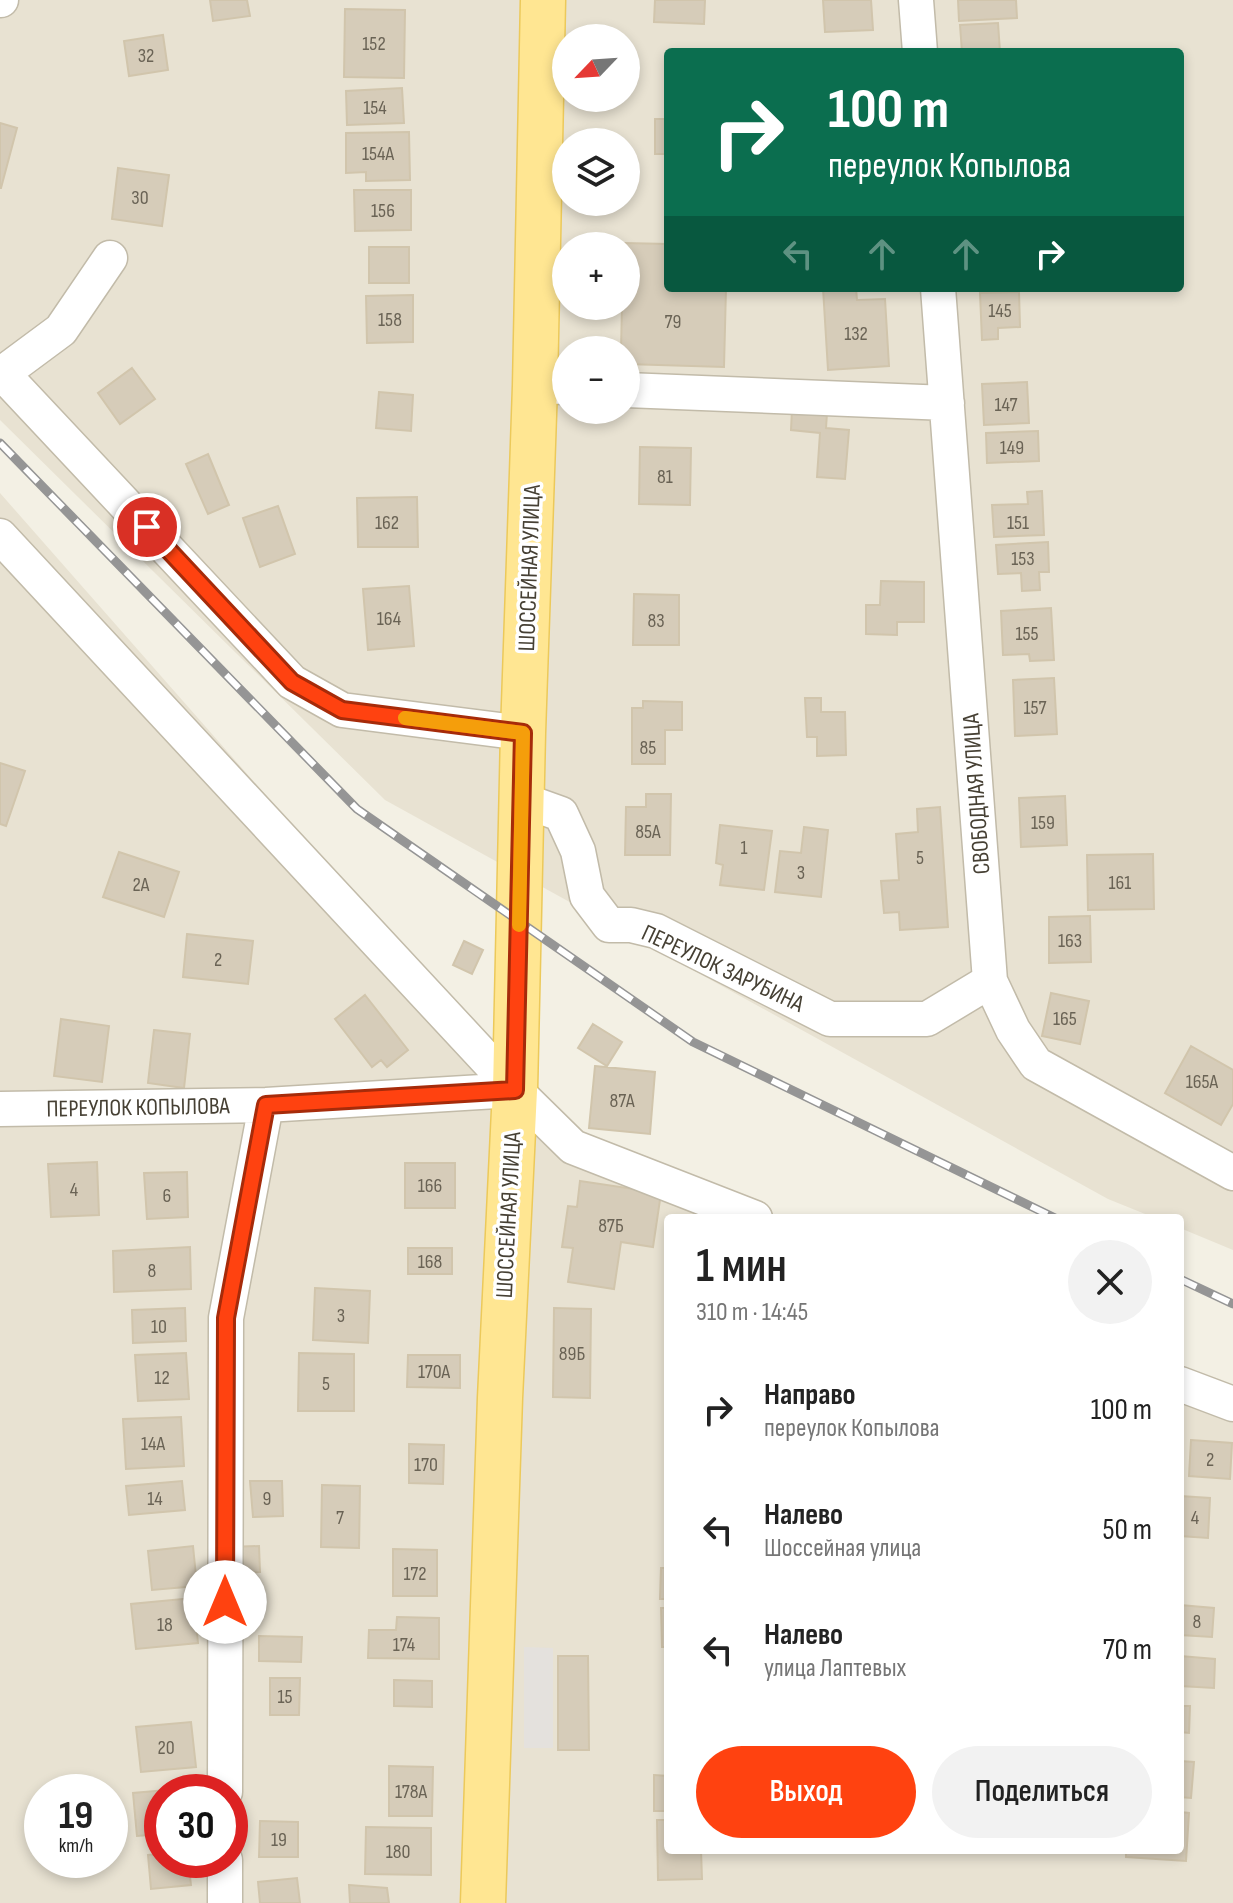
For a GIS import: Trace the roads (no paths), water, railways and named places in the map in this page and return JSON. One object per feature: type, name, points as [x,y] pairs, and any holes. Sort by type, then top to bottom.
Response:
[{"type":"main road","name":"ШОССЕЙНАЯ УЛИЦА","points":[[483,1903],[500,1398],[515,1090],[523,733],[550,387],[543,0]]},
{"type":"street","points":[[916,0],[920,48]]},
{"type":"street","points":[[110,258],[61,330],[1,372],[292,682],[342,710],[523,733]]},
{"type":"street","name":"СВОБОДНАЯ УЛИЦА","points":[[938,292],[990,981],[1013,1030],[1036,1064],[1233,1173]]},
{"type":"street","points":[[640,391],[947,403]]},
{"type":"street","points":[[0,536],[515,1090],[573,1147],[745,1214]]},
{"type":"street","name":"ПЕРЕУЛОК ЗАРУБИНА","points":[[522,800],[561,814],[578,851],[587,896],[609,925],[631,925],[656,931],[830,1019],[927,1019],[990,981]]},
{"type":"street","name":"ПЕРЕУЛОК КОПЫЛОВА","points":[[0,1109],[266,1105],[515,1090]]},
{"type":"street","points":[[225,1774],[226,1318],[266,1105]]},
{"type":"street","points":[[1184,1386],[1233,1404]]},
{"type":"street","points":[[225,1878],[225,1903]]},
{"type":"railway","points":[[0,443],[357,809],[693,1042],[1047,1214]]},
{"type":"railway","points":[[1184,1281],[1233,1304]]}]
